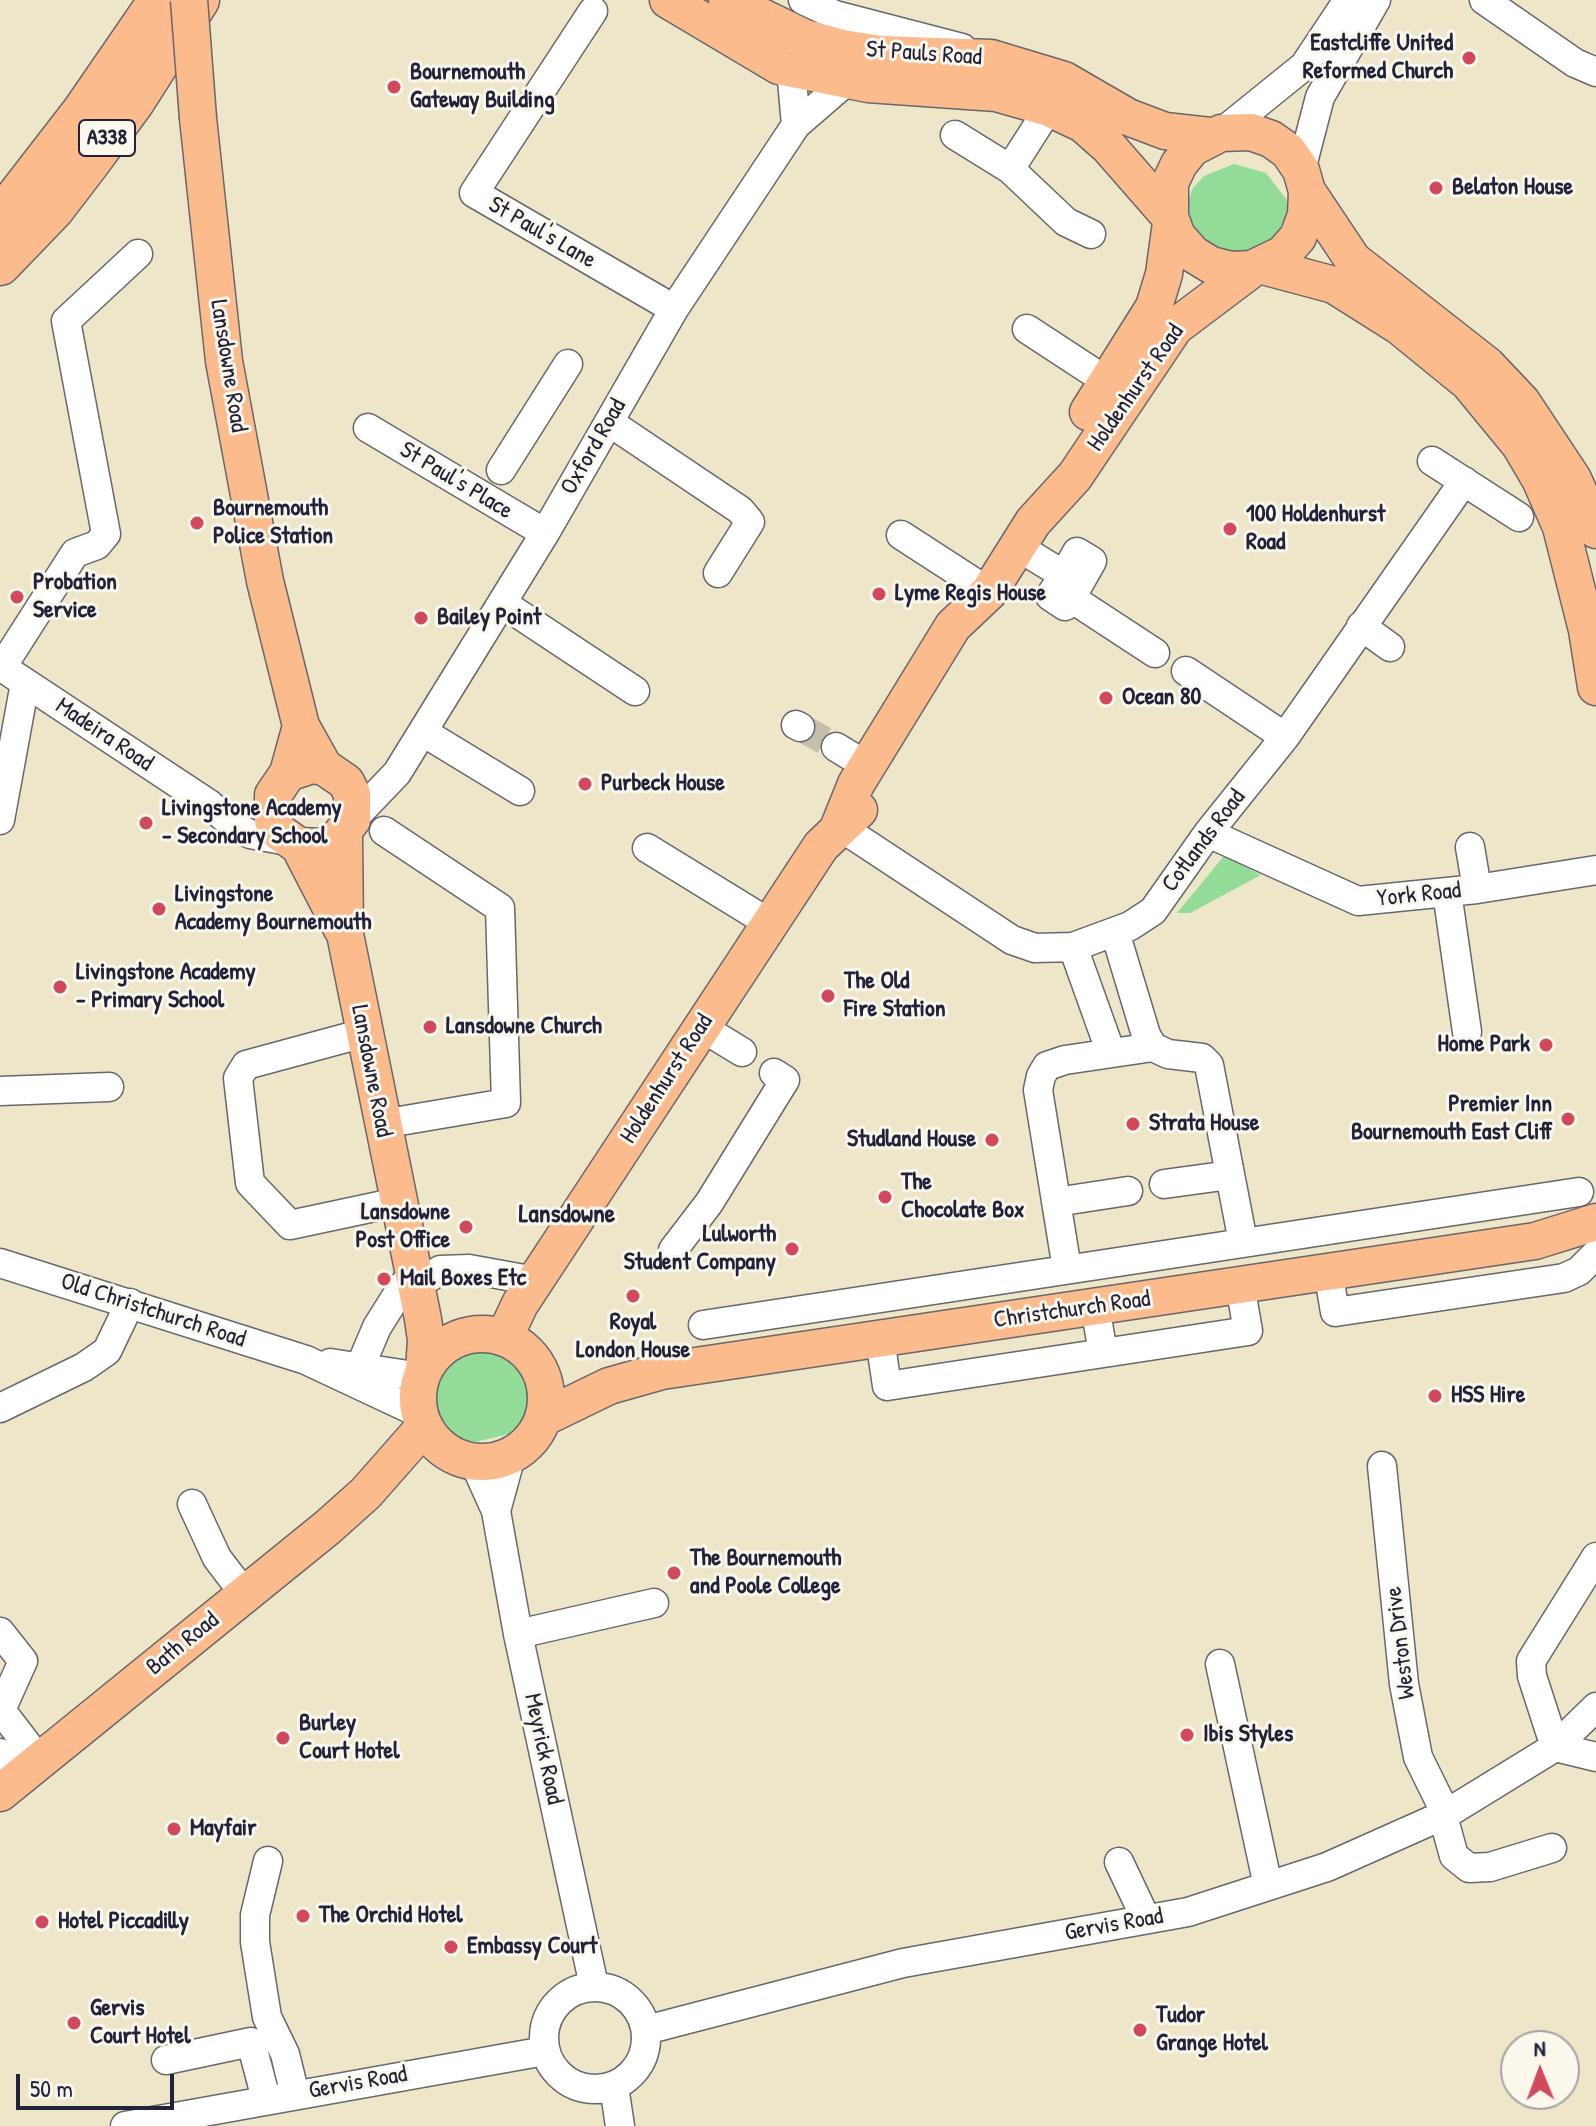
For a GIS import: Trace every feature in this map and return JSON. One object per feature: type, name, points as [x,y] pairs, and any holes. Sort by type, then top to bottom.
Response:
[{"type":"highway","name":"A338","points":[[0,218],[82,112],[159,0]]},
{"type":"highway","name":"A338","points":[[0,265],[54,209],[90,162],[134,102],[199,0]]},
{"type":"main road","name":"Lansdowne Road","points":[[189,0],[198,118],[224,361],[265,581],[301,726],[330,770]]},
{"type":"main road","name":"St Pauls Road","points":[[668,0],[779,66],[848,80],[996,93],[1049,108],[1083,124],[1108,146],[1171,220]]},
{"type":"main road","name":"St Pauls Road","points":[[727,0],[805,38],[881,54],[991,58],[1064,80],[1128,117],[1165,131],[1216,135]]},
{"type":"main road","points":[[1596,530],[1573,479],[1522,402],[1487,365],[1353,260],[1288,151],[1271,139],[1251,132],[1216,135],[1192,148],[1179,164],[1170,183],[1171,220],[1193,254],[1211,265],[1231,270],[1258,268],[1334,285],[1399,326],[1469,383],[1520,445],[1540,479],[1561,527],[1587,630],[1596,687]]},
{"type":"main road","points":[[1258,268],[1283,254],[1298,237],[1306,215],[1304,181]]},
{"type":"main road","name":"Holdenhurst Road","points":[[1026,535],[1053,465],[1154,307],[1164,274],[1171,220]]},
{"type":"main road","name":"Holdenhurst Road","points":[[839,826],[867,766],[953,626],[989,592],[1026,535],[1075,476],[1175,327],[1258,268]]},
{"type":"main road","name":"Holdenhurst Road","points":[[504,1338],[520,1304],[827,837],[876,797],[974,641],[989,592]]},
{"type":"main road","name":"Lansdowne Road","points":[[283,779],[301,726]]},
{"type":"main road","points":[[312,765],[330,770],[352,794],[360,829],[323,847],[294,844],[273,821],[271,808],[283,779],[312,765]]},
{"type":"main road","name":"Lansdowne Road","points":[[345,934],[360,829]]},
{"type":"main road","name":"Lansdowne Road","points":[[294,844],[345,934],[398,1205],[421,1279],[426,1340],[422,1374]]},
{"type":"main road","name":"Christchurch Road","points":[[1535,1241],[1588,1207]]},
{"type":"main road","name":"Christchurch Road","points":[[543,1418],[609,1386],[662,1371],[1535,1241],[1596,1245]]},
{"type":"main road","name":"Lansdowne Road","points":[[421,1279],[460,1338]]},
{"type":"main road","points":[[490,1335],[504,1338],[522,1348],[542,1374],[546,1399],[543,1418],[525,1446],[511,1456],[462,1458],[422,1420],[422,1374],[433,1356],[460,1338],[490,1335]]},
{"type":"main road","name":"Christchurch Road","points":[[542,1374],[572,1383],[609,1386]]},
{"type":"main road","name":"Bath Road","points":[[16,1770],[248,1592],[366,1493],[422,1420]]},
{"type":"main road","name":"Bath Road","points":[[366,1493],[462,1458]]},
{"type":"street","points":[[803,0],[835,15],[937,39],[991,58]]},
{"type":"street","points":[[1216,135],[1304,66],[1348,0]]},
{"type":"street","points":[[1304,181],[1320,97],[1376,0]]},
{"type":"street","points":[[1484,0],[1575,63],[1596,72]]},
{"type":"street","name":"St Paul's Lane","points":[[593,11],[474,193],[674,309]]},
{"type":"street","points":[[791,69],[796,125]]},
{"type":"street","name":"Oxford Road","points":[[360,829],[545,533],[674,309],[796,125],[848,80]]},
{"type":"street","points":[[1010,169],[1049,108]]},
{"type":"street","points":[[955,135],[1010,169],[1072,230]]},
{"type":"street","points":[[0,820],[9,672],[75,553],[97,545],[106,534],[66,321],[138,254]]},
{"type":"street","points":[[1027,329],[1108,382]]},
{"type":"street","points":[[483,497],[494,473],[501,470],[568,364]]},
{"type":"street","points":[[609,422],[740,510],[750,522],[718,573]]},
{"type":"street","name":"St Paul's Place","points":[[368,428],[545,533]]},
{"type":"street","points":[[1432,461],[1519,517]]},
{"type":"street","name":"Cotlands Road","points":[[839,826],[1012,940],[1035,948],[1073,947],[1115,932],[1153,911],[1208,833],[1285,737],[1464,481]]},
{"type":"street","points":[[901,535],[989,592]]},
{"type":"street","points":[[1026,535],[1067,586],[1155,653]]},
{"type":"street","points":[[502,603],[635,691]]},
{"type":"street","points":[[1361,626],[1390,647]]},
{"type":"street","points":[[1186,671],[1285,737]]},
{"type":"street","name":"Madeira Road","points":[[9,672],[209,804],[234,826],[250,834],[294,844]]},
{"type":"street","points":[[423,732],[520,791]]},
{"type":"street","points":[[836,747],[867,766]]},
{"type":"street","points":[[330,770],[368,782],[397,773]]},
{"type":"street","name":"Madeira Road","points":[[209,804],[240,810],[260,806],[283,779]]},
{"type":"street","points":[[360,829],[500,908],[506,1103],[382,1124]]},
{"type":"street","name":"York Road","points":[[1208,833],[1358,901],[1477,889],[1596,870]]},
{"type":"street","points":[[1470,847],[1477,889]]},
{"type":"street","points":[[647,848],[769,923]]},
{"type":"street","points":[[1447,892],[1467,1032]]},
{"type":"street","points":[[1115,932],[1146,1035],[1153,1047]]},
{"type":"street","points":[[1073,947],[1111,1053]]},
{"type":"street","points":[[701,1027],[742,1052]]},
{"type":"street","points":[[364,1033],[246,1065],[238,1078],[250,1183],[290,1225],[398,1205]]},
{"type":"street","points":[[1103,1353],[1090,1307],[1072,1268],[1056,1202],[1038,1090],[1047,1066],[1153,1047],[1168,1054],[1202,1058],[1209,1065],[1243,1242]]},
{"type":"street","points":[[673,1250],[709,1203],[785,1080],[774,1073]]},
{"type":"street","points":[[0,1091],[109,1087]]},
{"type":"street","points":[[1164,1184],[1230,1175]]},
{"type":"street","points":[[1056,1202],[1128,1191]]},
{"type":"street","points":[[1527,1200],[1535,1241]]},
{"type":"street","points":[[703,1325],[1527,1200],[1588,1207]]},
{"type":"street","points":[[1335,1230],[1335,1312],[1564,1278],[1579,1271],[1596,1254]]},
{"type":"street","name":"Old Christchurch Road","points":[[0,1263],[306,1360],[422,1420]]},
{"type":"street","points":[[360,1367],[377,1327],[404,1284],[440,1270],[469,1269],[535,1281]]},
{"type":"street","points":[[969,1285],[975,1324]]},
{"type":"street","points":[[855,1303],[887,1386],[1248,1331],[1240,1285]]},
{"type":"street","points":[[0,1408],[84,1367],[107,1351],[130,1303]]},
{"type":"street","name":"Old Christchurch Road","points":[[306,1360],[422,1374]]},
{"type":"street","name":"Meyrick Road","points":[[496,1511],[511,1456]]},
{"type":"street","name":"Meyrick Road","points":[[462,1458],[496,1511],[518,1634],[594,1986]]},
{"type":"street","name":"Weston Drive","points":[[1382,1466],[1404,1684],[1418,1757],[1444,1815],[1454,1856],[1469,1868],[1490,1867],[1552,1848]]},
{"type":"street","points":[[192,1504],[217,1558],[248,1592]]},
{"type":"street","points":[[1596,1557],[1531,1661],[1532,1676],[1555,1747],[1596,1757]]},
{"type":"street","points":[[518,1634],[654,1603]]},
{"type":"street","points":[[0,1632],[23,1661],[1,1710],[16,1770]]},
{"type":"street","points":[[1220,1664],[1249,1813],[1268,1886]]},
{"type":"street","name":"Gervis Road","points":[[646,2030],[903,1963],[1188,1912],[1327,1867],[1444,1815],[1555,1747],[1596,1707]]},
{"type":"street","points":[[268,1861],[255,1915],[255,1942],[267,2017],[285,2054],[295,2095]]},
{"type":"street","points":[[1119,1862],[1146,1919]]},
{"type":"street","points":[[594,1986],[612,1989],[628,1998],[639,2011],[646,2030],[646,2048],[639,2065],[614,2086],[596,2089],[578,2087],[563,2078],[545,2051],[544,2033],[548,2016],[559,2001],[573,1991],[594,1986]]},
{"type":"street","points":[[166,2060],[251,2042],[266,2099]]},
{"type":"street","name":"Gervis Road","points":[[125,2126],[545,2051]]},
{"type":"street","points":[[614,2086],[620,2126]]},
{"type":"green space","points":[[1234,164],[1266,173],[1286,199],[1289,216],[1285,233],[1248,265],[1190,237],[1187,204],[1193,188],[1204,176]]},
{"type":"green space","points":[[1224,856],[1261,875],[1190,913],[1177,913]]},
{"type":"green space","points":[[479,1350],[514,1358],[526,1371],[532,1386],[530,1405],[524,1420],[509,1434],[475,1442],[456,1440],[434,1417],[431,1388],[438,1371],[448,1360]]},
{"type":"tunnel","points":[[800,727],[836,747]]},
{"type":"place","name":"Eastcliffe United Reformed Church","points":[[1469,58]]},
{"type":"place","name":"Bournemouth Gateway Building","points":[[394,87]]},
{"type":"place","name":"Belaton House","points":[[1436,188]]},
{"type":"place","name":"Bournemouth Police Station","points":[[197,523]]},
{"type":"place","name":"100 Holdenhurst Road","points":[[1230,529]]},
{"type":"place","name":"Lyme Regis House","points":[[879,594]]},
{"type":"place","name":"Probation Service","points":[[17,597]]},
{"type":"place","name":"Bailey Point","points":[[421,618]]},
{"type":"place","name":"Ocean 80","points":[[1106,698]]},
{"type":"place","name":"Purbeck House","points":[[585,784]]},
{"type":"place","name":"Livingstone Academy - Secondary School","points":[[146,823]]},
{"type":"place","name":"Livingstone Academy Bournemouth","points":[[159,909]]},
{"type":"place","name":"Livingstone Academy - Primary School","points":[[60,987]]},
{"type":"place","name":"The Old Fire Station","points":[[828,996]]},
{"type":"place","name":"Lansdowne Church","points":[[430,1027]]},
{"type":"place","name":"Home Park","points":[[1546,1045]]},
{"type":"place","name":"Premier Inn Bournemouth East Cliff","points":[[1568,1119]]},
{"type":"place","name":"Strata House","points":[[1133,1124]]},
{"type":"place","name":"Studland House","points":[[992,1140]]},
{"type":"place","name":"The Chocolate Box","points":[[885,1197]]},
{"type":"place","name":"Lansdowne Post Office","points":[[466,1227]]},
{"type":"place","name":"Lulworth Student Company","points":[[792,1249]]},
{"type":"place","name":"Mail Boxes Etc","points":[[384,1279]]},
{"type":"place","name":"Royal London House","points":[[633,1296]]},
{"type":"place","name":"HSS Hire","points":[[1435,1396]]},
{"type":"place","name":"The Bournemouth and Poole College","points":[[674,1573]]},
{"type":"place","name":"Ibis Styles","points":[[1187,1735]]},
{"type":"place","name":"Burley Court Hotel","points":[[283,1738]]},
{"type":"place","name":"Mayfair","points":[[174,1829]]},
{"type":"place","name":"The Orchid Hotel","points":[[303,1916]]},
{"type":"place","name":"Hotel Piccadilly","points":[[42,1922]]},
{"type":"place","name":"Embassy Court","points":[[451,1947]]},
{"type":"place","name":"Gervis Court Hotel","points":[[74,2023]]},
{"type":"place","name":"Tudor Grange Hotel","points":[[1140,2030]]},
{"type":"district","name":"Lansdowne","points":[[567,1215]]}]
